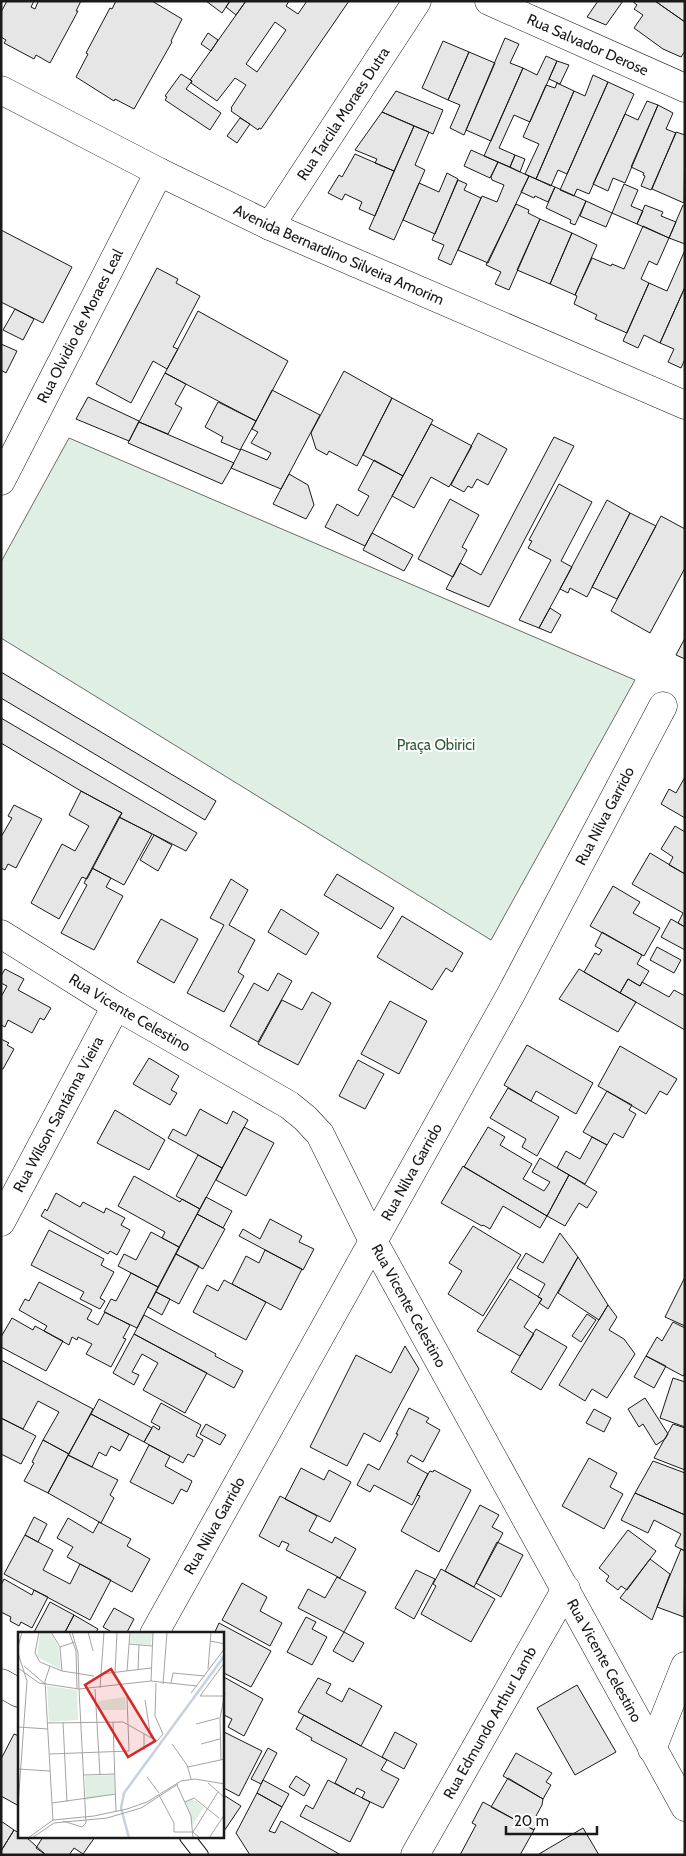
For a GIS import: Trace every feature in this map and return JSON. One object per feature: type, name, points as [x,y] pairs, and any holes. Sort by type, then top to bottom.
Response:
[{"type":"street","name":"Rua Tarcila Moraes Dutra","points":[[270,226],[417,1]]},
{"type":"street","name":"Rua Salvador Derose","points":[[489,1],[685,88]]},
{"type":"street","name":"Avenida Bernardino Silveira Amorim","points":[[1,90],[159,172],[270,226],[685,405]]},
{"type":"street","name":"Rua Olvidio de Moraes Leal","points":[[1,481],[159,172]]},
{"type":"street","name":"Rua Nilva Garrido","points":[[155,1632],[511,994],[663,706]]},
{"type":"street","name":"Rua Vicente Celestino","points":[[1,934],[116,1006],[290,1105],[320,1134],[373,1241],[685,1806]]},
{"type":"street","name":"Rua Wilson Santánna Vieira","points":[[1,1222],[116,1006]]},
{"type":"street","name":"Rua Edmundo Arthur Lamb","points":[[415,1855],[566,1589]]},
{"type":"street","points":[[652,1749],[685,1666]]},
{"type":"street","points":[[1,1683],[18,1692]]},
{"type":"lane","points":[[188,1838],[201,1855]]},
{"type":"green space","name":"Praça Obirici","points":[[69,438],[635,680],[491,940],[1,638],[1,562]]},
{"type":"building","points":[[7,1],[34,1],[31,7],[35,9],[38,2],[36,1],[81,1],[76,11],[78,11],[50,63],[36,55],[34,59],[4,43],[6,40],[1,37],[1,12]]},
{"type":"building","points":[[116,1],[152,1],[182,19],[172,42],[134,109],[115,99],[114,101],[76,77],[88,54],[86,53],[110,8],[112,9]]},
{"type":"building","points":[[206,1],[230,1],[222,13]]},
{"type":"building","points":[[230,1],[246,1],[236,15],[226,7]]},
{"type":"building","points":[[246,1],[289,1],[286,6],[298,14],[307,1],[349,1],[261,129],[259,128],[258,130],[231,111],[246,85],[235,78],[217,101],[191,83],[192,81],[190,80]],"holes":[[[275,22],[286,30],[257,72],[246,64]]]},
{"type":"building","points":[[598,1],[623,1],[606,25],[587,17]]},
{"type":"building","points":[[632,1],[655,1],[685,22],[685,51],[681,57],[663,49],[634,28],[643,15],[634,9],[637,5]]},
{"type":"building","points":[[655,1],[685,1],[685,22]]},
{"type":"building","points":[[208,33],[218,40],[211,51],[201,44]]},
{"type":"building","points":[[505,38],[519,44],[510,63],[523,68],[491,141],[466,130]]},
{"type":"building","points":[[443,41],[469,52],[448,100],[422,88]]},
{"type":"building","points":[[469,52],[495,63],[464,135],[450,128],[460,105],[448,100]]},
{"type":"building","points":[[546,56],[557,61],[530,122],[514,115],[499,148],[515,155],[510,167],[484,156],[523,68],[537,75]]},
{"type":"building","points":[[557,61],[569,65],[560,84],[549,79]]},
{"type":"building","points":[[181,74],[192,81],[186,89],[221,113],[210,130],[165,100],[167,97],[165,96]]},
{"type":"building","points":[[593,75],[608,82],[567,174],[558,170],[551,186],[536,179],[574,91],[585,96]]},
{"type":"building","points":[[608,82],[634,94],[589,194],[577,189],[574,196],[560,190]]},
{"type":"building","points":[[557,83],[574,91],[536,179],[525,174],[539,144],[523,137],[546,85],[555,88]]},
{"type":"building","points":[[396,91],[443,110],[433,134],[382,112]]},
{"type":"building","points":[[647,101],[658,105],[625,183],[613,178],[608,191],[593,184],[625,114],[638,120]]},
{"type":"building","points":[[658,105],[673,113],[666,129],[676,133],[651,190],[641,186],[645,176],[643,175],[644,173],[631,167]]},
{"type":"building","points":[[382,112],[414,126],[394,171],[375,163],[377,159],[355,150]]},
{"type":"building","points":[[240,118],[250,124],[237,143],[227,136]]},
{"type":"building","points":[[414,126],[429,132],[415,165],[425,170],[394,240],[369,229]]},
{"type":"building","points":[[676,132],[685,135],[684,203],[652,189]]},
{"type":"building","points":[[471,150],[498,162],[490,178],[464,166]]},
{"type":"building","points":[[355,154],[394,171],[375,216],[359,209],[362,202],[345,194],[342,200],[328,193],[339,175],[342,177]]},
{"type":"building","points":[[515,155],[525,159],[520,172],[510,167]]},
{"type":"building","points":[[498,162],[529,176],[488,263],[458,250],[482,196],[497,202],[504,185],[492,180],[491,177]]},
{"type":"building","points":[[447,173],[458,179],[435,234],[403,220],[419,183],[439,192]]},
{"type":"building","points":[[529,176],[555,187],[548,202],[521,192]]},
{"type":"building","points":[[458,180],[467,184],[464,190],[481,198],[451,265],[438,259],[444,245],[432,240]]},
{"type":"building","points":[[624,184],[638,190],[631,206],[643,211],[637,224],[612,213]]},
{"type":"building","points":[[555,187],[586,201],[575,225],[570,223],[571,220],[546,208]]},
{"type":"building","points":[[586,201],[612,213],[606,227],[580,216]]},
{"type":"building","points":[[516,204],[529,210],[528,213],[540,219],[509,290],[495,284],[501,272],[486,265]]},
{"type":"building","points":[[645,205],[663,212],[661,216],[676,222],[669,238],[637,224]]},
{"type":"building","points":[[683,205],[685,206],[685,244],[669,238]]},
{"type":"building","points":[[540,219],[572,233],[550,284],[517,270]]},
{"type":"building","points":[[643,226],[669,238],[657,265],[649,261],[641,279],[649,283],[627,333],[595,319],[597,315],[574,304],[577,296],[575,295],[592,258],[624,269]]},
{"type":"building","points":[[1,230],[72,267],[43,323],[1,302]]},
{"type":"building","points":[[572,233],[597,245],[575,295],[550,284]]},
{"type":"building","points":[[685,250],[685,287],[660,343],[644,335],[638,348],[623,341],[649,283],[667,291]]},
{"type":"building","points":[[157,268],[178,279],[176,283],[200,296],[173,347],[178,349],[167,369],[153,361],[131,403],[96,384]]},
{"type":"building","points":[[685,287],[685,359],[681,368],[668,362],[674,349],[660,343]]},
{"type":"building","points":[[15,309],[34,319],[23,340],[3,330]]},
{"type":"building","points":[[198,311],[288,361],[256,421],[165,373]]},
{"type":"building","points":[[1,344],[17,351],[6,373],[1,370]]},
{"type":"building","points":[[344,371],[392,398],[357,466],[329,451],[327,455],[316,449],[311,433]]},
{"type":"building","points":[[165,373],[186,384],[175,404],[182,408],[168,434],[139,422]]},
{"type":"building","points":[[272,390],[320,415],[281,489],[231,468],[241,449],[267,460],[271,453],[251,443],[258,432],[252,429]]},
{"type":"building","points":[[88,397],[139,421],[129,441],[76,419]]},
{"type":"building","points":[[392,398],[433,420],[403,476],[363,455]]},
{"type":"building","points":[[218,402],[256,421],[240,450],[221,442],[223,437],[205,427]]},
{"type":"building","points":[[139,422],[234,463],[222,484],[128,443]]},
{"type":"building","points":[[431,424],[472,446],[449,487],[431,477],[414,508],[392,496]]},
{"type":"building","points":[[478,433],[507,449],[488,485],[477,479],[472,488],[468,486],[464,492],[451,485]]},
{"type":"building","points":[[554,437],[574,446],[489,607],[446,589],[460,563],[481,575]]},
{"type":"building","points":[[374,460],[403,476],[365,546],[325,527],[337,504],[358,516],[369,496],[358,490]]},
{"type":"building","points":[[289,474],[308,485],[314,505],[306,519],[273,504]]},
{"type":"building","points":[[559,484],[592,502],[561,561],[572,567],[539,628],[519,620],[551,560],[528,548],[532,541],[529,540]]},
{"type":"building","points":[[450,499],[479,515],[462,547],[467,550],[453,577],[418,559]]},
{"type":"building","points":[[607,500],[630,513],[587,597],[570,588],[568,593],[560,589]]},
{"type":"building","points":[[630,513],[656,526],[617,599],[592,587]]},
{"type":"building","points":[[661,516],[685,529],[685,568],[650,633],[611,611]]},
{"type":"building","points":[[372,533],[413,555],[404,571],[363,550]]},
{"type":"building","points":[[550,608],[561,615],[551,633],[539,628]]},
{"type":"building","points":[[685,638],[685,659],[676,655]]},
{"type":"building","points":[[1,672],[216,801],[205,820],[1,698]]},
{"type":"building","points":[[1,718],[197,833],[186,851],[119,817],[122,813],[1,743]]},
{"type":"building","points":[[685,777],[685,818],[661,804],[669,789],[676,793]]},
{"type":"building","points":[[81,791],[122,813],[87,879],[82,877],[59,919],[31,903],[62,844],[75,851],[89,826],[69,815]]},
{"type":"building","points":[[14,805],[42,819],[16,868],[8,864],[5,870],[1,868],[1,837],[12,818],[8,816]]},
{"type":"building","points":[[119,817],[152,834],[124,885],[92,868]]},
{"type":"building","points":[[675,826],[685,832],[685,874],[669,865],[673,857],[661,849]]},
{"type":"building","points":[[154,835],[172,845],[158,871],[140,860]]},
{"type":"building","points":[[650,853],[685,874],[685,927],[678,923],[683,913],[632,884]]},
{"type":"building","points":[[92,868],[111,878],[106,887],[123,896],[94,950],[61,933],[87,885],[84,883]]},
{"type":"building","points":[[337,874],[394,908],[381,929],[324,895]]},
{"type":"building","points":[[231,879],[248,890],[229,925],[255,940],[238,972],[244,976],[224,1012],[187,993],[224,925],[210,918]]},
{"type":"building","points":[[613,886],[640,902],[633,913],[660,928],[644,956],[590,926]]},
{"type":"building","points":[[281,909],[319,933],[306,955],[268,932]]},
{"type":"building","points":[[402,916],[463,953],[452,972],[446,968],[432,990],[377,957]]},
{"type":"building","points":[[161,919],[198,939],[174,983],[137,962]]},
{"type":"building","points":[[671,919],[685,927],[685,950],[661,937]]},
{"type":"building","points":[[602,932],[642,955],[637,964],[649,971],[640,986],[628,979],[620,993],[584,972],[595,953],[599,955],[602,950],[595,946]]},
{"type":"building","points":[[657,947],[681,960],[674,973],[650,960]]},
{"type":"building","points":[[5,969],[24,979],[18,990],[51,1008],[44,1020],[40,1018],[32,1033],[8,1020],[5,1027],[1,1025],[1,997],[7,986],[1,983],[1,976]]},
{"type":"building","points":[[579,969],[636,1002],[618,1032],[559,999]]},
{"type":"building","points":[[278,973],[292,981],[258,1042],[230,1026],[254,983],[268,991]]},
{"type":"building","points":[[628,979],[640,986],[642,982],[669,997],[674,990],[685,996],[685,1030],[620,993]]},
{"type":"building","points":[[312,992],[331,1003],[298,1065],[258,1044],[282,1000],[302,1010]]},
{"type":"building","points":[[390,1001],[427,1021],[399,1074],[361,1054]]},
{"type":"building","points":[[1,1039],[9,1043],[7,1045],[14,1049],[3,1069],[1,1069]]},
{"type":"building","points":[[527,1045],[593,1083],[576,1114],[536,1091],[531,1101],[504,1085]]},
{"type":"building","points":[[620,1046],[677,1079],[667,1095],[660,1091],[646,1114],[598,1086]]},
{"type":"building","points":[[149,1058],[179,1076],[171,1090],[177,1093],[170,1105],[133,1084]]},
{"type":"building","points":[[358,1060],[384,1074],[365,1109],[339,1096]]},
{"type":"building","points":[[508,1088],[559,1117],[537,1156],[522,1147],[526,1139],[490,1118]]},
{"type":"building","points":[[607,1091],[632,1105],[629,1110],[636,1114],[623,1138],[614,1133],[607,1145],[583,1132]]},
{"type":"building","points":[[200,1109],[227,1124],[233,1111],[248,1120],[222,1168],[168,1138],[173,1129],[186,1136]]},
{"type":"building","points":[[115,1110],[165,1140],[149,1170],[97,1143]]},
{"type":"building","points":[[244,1127],[274,1143],[246,1196],[216,1180]]},
{"type":"building","points":[[488,1127],[505,1137],[500,1145],[532,1164],[523,1179],[544,1191],[550,1182],[532,1172],[540,1158],[569,1175],[547,1216],[464,1167]]},
{"type":"building","points":[[592,1137],[607,1145],[585,1184],[557,1168],[566,1151],[580,1159]]},
{"type":"building","points":[[198,1155],[222,1168],[200,1209],[176,1196]]},
{"type":"building","points":[[463,1166],[547,1216],[540,1228],[503,1206],[490,1229],[441,1203]]},
{"type":"building","points":[[569,1175],[597,1192],[587,1208],[579,1203],[565,1226],[547,1216]]},
{"type":"building","points":[[134,1176],[180,1202],[182,1199],[200,1209],[179,1247],[162,1238],[165,1232],[118,1206]]},
{"type":"building","points":[[56,1193],[80,1207],[83,1202],[104,1213],[106,1208],[125,1218],[121,1225],[130,1230],[117,1255],[110,1251],[108,1254],[41,1216],[45,1209],[47,1211]]},
{"type":"building","points":[[206,1197],[232,1211],[223,1228],[197,1214]]},
{"type":"building","points":[[197,1214],[225,1229],[203,1269],[176,1254]]},
{"type":"building","points":[[270,1219],[302,1236],[299,1242],[314,1249],[303,1270],[239,1236],[243,1229],[260,1239]]},
{"type":"building","points":[[473,1226],[521,1255],[483,1316],[448,1294],[462,1271],[449,1263]]},
{"type":"building","points":[[49,1230],[104,1259],[101,1265],[114,1272],[100,1298],[105,1301],[100,1309],[80,1299],[84,1292],[31,1265]]},
{"type":"building","points":[[151,1232],[179,1247],[158,1287],[118,1266],[124,1254],[136,1260]]},
{"type":"building","points":[[560,1233],[578,1257],[548,1309],[539,1303],[542,1299],[538,1297],[545,1284],[517,1268],[526,1253],[543,1263]]},
{"type":"building","points":[[265,1250],[302,1269],[281,1310],[232,1284],[246,1256],[259,1263]]},
{"type":"building","points":[[176,1254],[199,1266],[179,1304],[156,1292]]},
{"type":"building","points":[[578,1257],[608,1305],[599,1320],[558,1293]]},
{"type":"building","points":[[131,1273],[158,1287],[137,1328],[104,1312],[111,1299],[116,1301]]},
{"type":"building","points":[[685,1277],[685,1326],[665,1317]]},
{"type":"building","points":[[510,1279],[542,1299],[524,1327],[534,1334],[520,1356],[477,1331]]},
{"type":"building","points":[[224,1280],[266,1302],[246,1340],[193,1312],[207,1285],[218,1291]]},
{"type":"building","points":[[39,1282],[92,1310],[87,1319],[98,1325],[105,1312],[130,1325],[123,1338],[126,1339],[111,1367],[86,1354],[92,1344],[78,1337],[77,1340],[72,1337],[69,1345],[44,1331],[47,1326],[19,1310],[25,1299],[29,1301]]},
{"type":"building","points":[[156,1292],[170,1299],[162,1315],[148,1307]]},
{"type":"building","points":[[608,1305],[617,1317],[609,1330],[624,1339],[635,1354],[607,1398],[592,1389],[585,1401],[559,1385]]},
{"type":"building","points":[[587,1314],[596,1320],[581,1342],[572,1336]]},
{"type":"building","points":[[144,1315],[216,1354],[215,1356],[243,1371],[234,1388],[134,1334]]},
{"type":"building","points":[[12,1318],[33,1330],[35,1326],[63,1341],[46,1371],[1,1347],[1,1337]]},
{"type":"building","points":[[673,1322],[685,1328],[685,1373],[683,1376],[646,1356],[657,1337],[662,1341]]},
{"type":"building","points":[[536,1329],[567,1347],[541,1390],[511,1372]]},
{"type":"building","points":[[134,1334],[207,1373],[185,1413],[143,1390],[158,1363],[142,1354],[132,1372],[139,1375],[134,1385],[113,1373]]},
{"type":"building","points":[[405,1346],[419,1369],[380,1442],[364,1433],[347,1466],[310,1447],[356,1355],[391,1373]]},
{"type":"building","points":[[646,1356],[666,1366],[654,1388],[634,1377]]},
{"type":"building","points":[[1,1360],[93,1409],[69,1454],[43,1440],[59,1412],[38,1401],[23,1429],[1,1418]]},
{"type":"building","points":[[673,1378],[685,1382],[685,1427],[660,1418]]},
{"type":"building","points":[[645,1398],[668,1434],[665,1439],[656,1445],[643,1424],[639,1427],[628,1409]]},
{"type":"building","points":[[99,1399],[152,1428],[144,1442],[91,1414]]},
{"type":"building","points":[[161,1403],[201,1425],[196,1436],[203,1440],[194,1457],[188,1454],[183,1463],[144,1442],[153,1426],[159,1430],[160,1427],[151,1422]]},
{"type":"building","points":[[409,1408],[429,1418],[426,1422],[440,1430],[423,1462],[411,1455],[407,1462],[428,1474],[412,1505],[374,1485],[370,1492],[357,1485],[368,1464],[379,1470]]},
{"type":"building","points":[[594,1409],[611,1418],[604,1432],[586,1423]]},
{"type":"building","points":[[91,1414],[129,1434],[120,1451],[111,1446],[106,1456],[99,1452],[92,1467],[68,1455]]},
{"type":"building","points":[[1,1418],[36,1436],[21,1464],[1,1454]]},
{"type":"building","points":[[206,1424],[226,1435],[220,1445],[200,1434]]},
{"type":"building","points":[[673,1424],[685,1428],[685,1470],[654,1458]]},
{"type":"building","points":[[43,1440],[69,1454],[48,1493],[24,1481],[34,1463],[32,1462]]},
{"type":"building","points":[[149,1445],[170,1456],[165,1466],[192,1481],[187,1492],[181,1489],[173,1504],[130,1482]]},
{"type":"building","points":[[68,1455],[118,1480],[110,1495],[114,1498],[101,1523],[48,1493]]},
{"type":"building","points":[[589,1458],[617,1473],[610,1487],[623,1494],[604,1529],[562,1506]]},
{"type":"building","points":[[653,1461],[685,1473],[685,1515],[635,1493]]},
{"type":"building","points":[[301,1468],[324,1480],[329,1470],[351,1482],[330,1522],[285,1499]]},
{"type":"building","points":[[434,1470],[471,1490],[439,1552],[401,1531],[420,1496],[417,1495],[428,1474]]},
{"type":"building","points":[[635,1493],[685,1515],[685,1551],[675,1546],[681,1534],[654,1520],[648,1533],[621,1520]]},
{"type":"building","points":[[280,1496],[317,1516],[309,1531],[332,1543],[335,1537],[356,1549],[340,1578],[286,1550],[289,1544],[282,1541],[279,1547],[259,1536]]},
{"type":"building","points":[[480,1505],[499,1515],[492,1527],[503,1533],[474,1587],[445,1571]]},
{"type":"building","points":[[34,1517],[47,1524],[38,1542],[25,1535]]},
{"type":"building","points":[[68,1518],[93,1533],[99,1522],[131,1539],[127,1546],[150,1559],[132,1592],[67,1557],[73,1547],[57,1538]]},
{"type":"building","points":[[628,1530],[656,1551],[627,1590],[621,1586],[618,1590],[606,1581],[609,1576],[599,1568]]},
{"type":"building","points":[[25,1535],[53,1550],[43,1570],[70,1584],[80,1564],[111,1580],[90,1620],[4,1574]]},
{"type":"building","points":[[497,1542],[523,1555],[501,1597],[476,1583]]},
{"type":"building","points":[[681,1549],[685,1551],[684,1617],[657,1607]]},
{"type":"building","points":[[650,1559],[670,1574],[652,1620],[620,1598]]},
{"type":"building","points":[[441,1569],[495,1599],[471,1642],[421,1614],[436,1586],[433,1584]]},
{"type":"building","points":[[416,1570],[435,1579],[414,1619],[395,1608]]},
{"type":"building","points":[[337,1577],[366,1592],[344,1632],[298,1608],[308,1589],[325,1598]]},
{"type":"building","points":[[4,1579],[32,1595],[34,1590],[48,1597],[32,1628],[21,1622],[19,1626],[10,1621],[11,1617],[1,1612],[1,1585]]},
{"type":"building","points":[[242,1583],[267,1597],[260,1611],[282,1623],[270,1646],[222,1620]]},
{"type":"building","points":[[50,1602],[74,1615],[65,1632],[34,1632]]},
{"type":"building","points":[[114,1608],[134,1619],[127,1632],[112,1632],[103,1627]]},
{"type":"building","points":[[74,1615],[98,1629],[96,1632],[65,1632]]},
{"type":"building","points":[[306,1617],[316,1622],[312,1629],[327,1637],[312,1665],[287,1652]]},
{"type":"building","points":[[219,1623],[271,1651],[251,1687],[224,1673],[224,1632],[215,1632]]},
{"type":"building","points":[[344,1632],[364,1643],[353,1662],[333,1651]]},
{"type":"building","points":[[224,1677],[263,1699],[244,1736],[228,1727],[232,1719],[224,1715]]},
{"type":"building","points":[[318,1678],[331,1684],[326,1693],[342,1702],[349,1688],[382,1706],[361,1746],[298,1712]]},
{"type":"building","points":[[577,1685],[616,1752],[575,1775],[537,1708]]},
{"type":"building","points":[[304,1715],[387,1760],[381,1770],[399,1779],[383,1808],[362,1798],[365,1792],[357,1788],[354,1794],[335,1783],[347,1759],[311,1740],[312,1738],[296,1729]]},
{"type":"building","points":[[224,1732],[262,1751],[239,1796],[224,1788]]},
{"type":"building","points":[[395,1732],[417,1744],[404,1769],[382,1757]]},
{"type":"building","points":[[14,1734],[18,1736],[18,1805],[1,1796],[1,1759]]},
{"type":"building","points":[[268,1748],[277,1753],[261,1784],[251,1779]]},
{"type":"building","points":[[516,1753],[552,1773],[546,1782],[551,1785],[543,1799],[503,1776]]},
{"type":"building","points":[[296,1776],[310,1785],[304,1796],[289,1787]]},
{"type":"building","points":[[508,1778],[543,1799],[536,1816],[540,1818],[534,1830],[491,1807]]},
{"type":"building","points":[[263,1780],[289,1794],[282,1807],[257,1793]]},
{"type":"building","points":[[328,1780],[370,1802],[350,1842],[300,1816],[306,1805],[313,1809]]},
{"type":"building","points":[[257,1793],[282,1807],[269,1831],[275,1833],[281,1821],[341,1855],[250,1855],[236,1833]]},
{"type":"building","points":[[224,1795],[241,1806],[224,1831]]},
{"type":"building","points":[[483,1802],[534,1830],[520,1855],[460,1855],[476,1825],[472,1823]]},
{"type":"building","points":[[1,1821],[14,1830],[1,1851]]},
{"type":"building","points":[[583,1828],[599,1855],[539,1854]]},
{"type":"building","points":[[14,1830],[18,1832],[18,1838],[27,1838],[46,1855],[1,1855],[1,1851]]},
{"type":"building","points":[[42,1838],[94,1838],[83,1854],[74,1848],[69,1855],[46,1855],[36,1848]]}]
